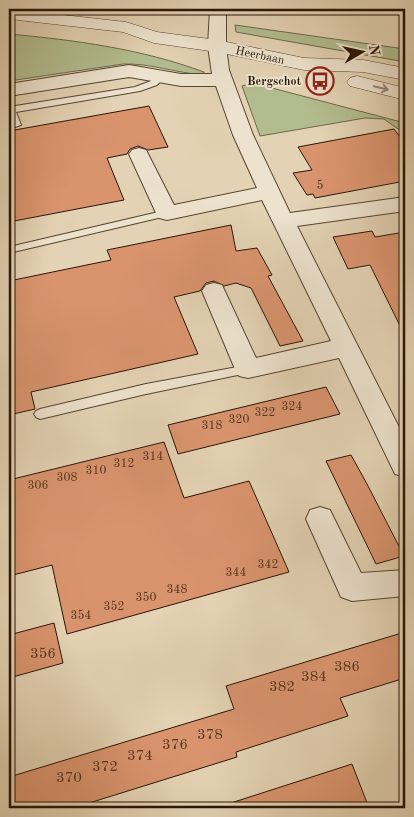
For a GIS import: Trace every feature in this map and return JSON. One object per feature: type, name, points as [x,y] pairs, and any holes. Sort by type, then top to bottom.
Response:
[{"type":"street","points":[[218,9],[217,46],[220,70],[243,135],[269,192],[346,347],[396,425],[405,466]]},
{"type":"street","name":"Heerbaan","points":[[9,14],[134,29],[154,36],[217,46],[304,64],[363,66],[405,74]]},
{"type":"street","name":"Heerbaan","points":[[304,64],[323,74],[405,94]]},
{"type":"street","points":[[9,90],[121,72],[136,72],[181,80],[225,80]]},
{"type":"street","points":[[139,154],[167,213],[269,192]]},
{"type":"street","points":[[284,221],[405,204]]},
{"type":"street","points":[[214,291],[248,368],[346,347]]},
{"type":"street","points":[[320,519],[352,587],[405,583]]},
{"type":"lane","points":[[9,126],[16,125],[10,110],[137,88],[154,83],[161,77]]},
{"type":"lane","points":[[9,250],[167,213]]},
{"type":"lane","points":[[40,414],[146,389],[248,368]]},
{"type":"green space","points":[[235,25],[405,49],[405,62],[236,32]]},
{"type":"green space","points":[[9,34],[59,39],[132,51],[181,64],[204,72],[204,75],[143,65],[123,64],[9,81]]},
{"type":"green space","points":[[253,83],[405,123],[405,134],[384,119],[365,118],[260,136],[242,86]]},
{"type":"building","points":[[149,106],[168,147],[148,150],[138,146],[130,149],[127,154],[107,158],[124,200],[9,222],[9,131]]},
{"type":"building","points":[[394,129],[405,144],[405,181],[315,198],[313,194],[307,195],[293,173],[312,170],[298,147]]},
{"type":"building","points":[[231,225],[236,251],[257,248],[272,275],[268,276],[303,341],[280,346],[251,288],[236,283],[224,286],[214,281],[206,283],[200,291],[174,297],[198,354],[31,392],[35,409],[9,415],[9,281],[111,260],[107,250]]},
{"type":"building","points":[[372,231],[375,237],[405,232],[405,336],[370,265],[348,269],[333,237]]},
{"type":"building","points":[[326,387],[340,414],[178,454],[168,425]]},
{"type":"building","points":[[164,442],[184,498],[249,481],[289,572],[67,634],[52,565],[9,576],[9,480]]},
{"type":"building","points":[[351,455],[404,556],[376,564],[326,461]]},
{"type":"building","points":[[54,623],[63,663],[9,678],[9,635]]},
{"type":"building","points":[[405,632],[405,678],[340,698],[348,716],[236,752],[237,757],[73,808],[9,808],[9,777],[234,709],[226,686]]},
{"type":"building","points":[[352,764],[369,808],[232,808],[231,803]]},
{"type":"place","name":"Bergschot","points":[[320,81]]}]
